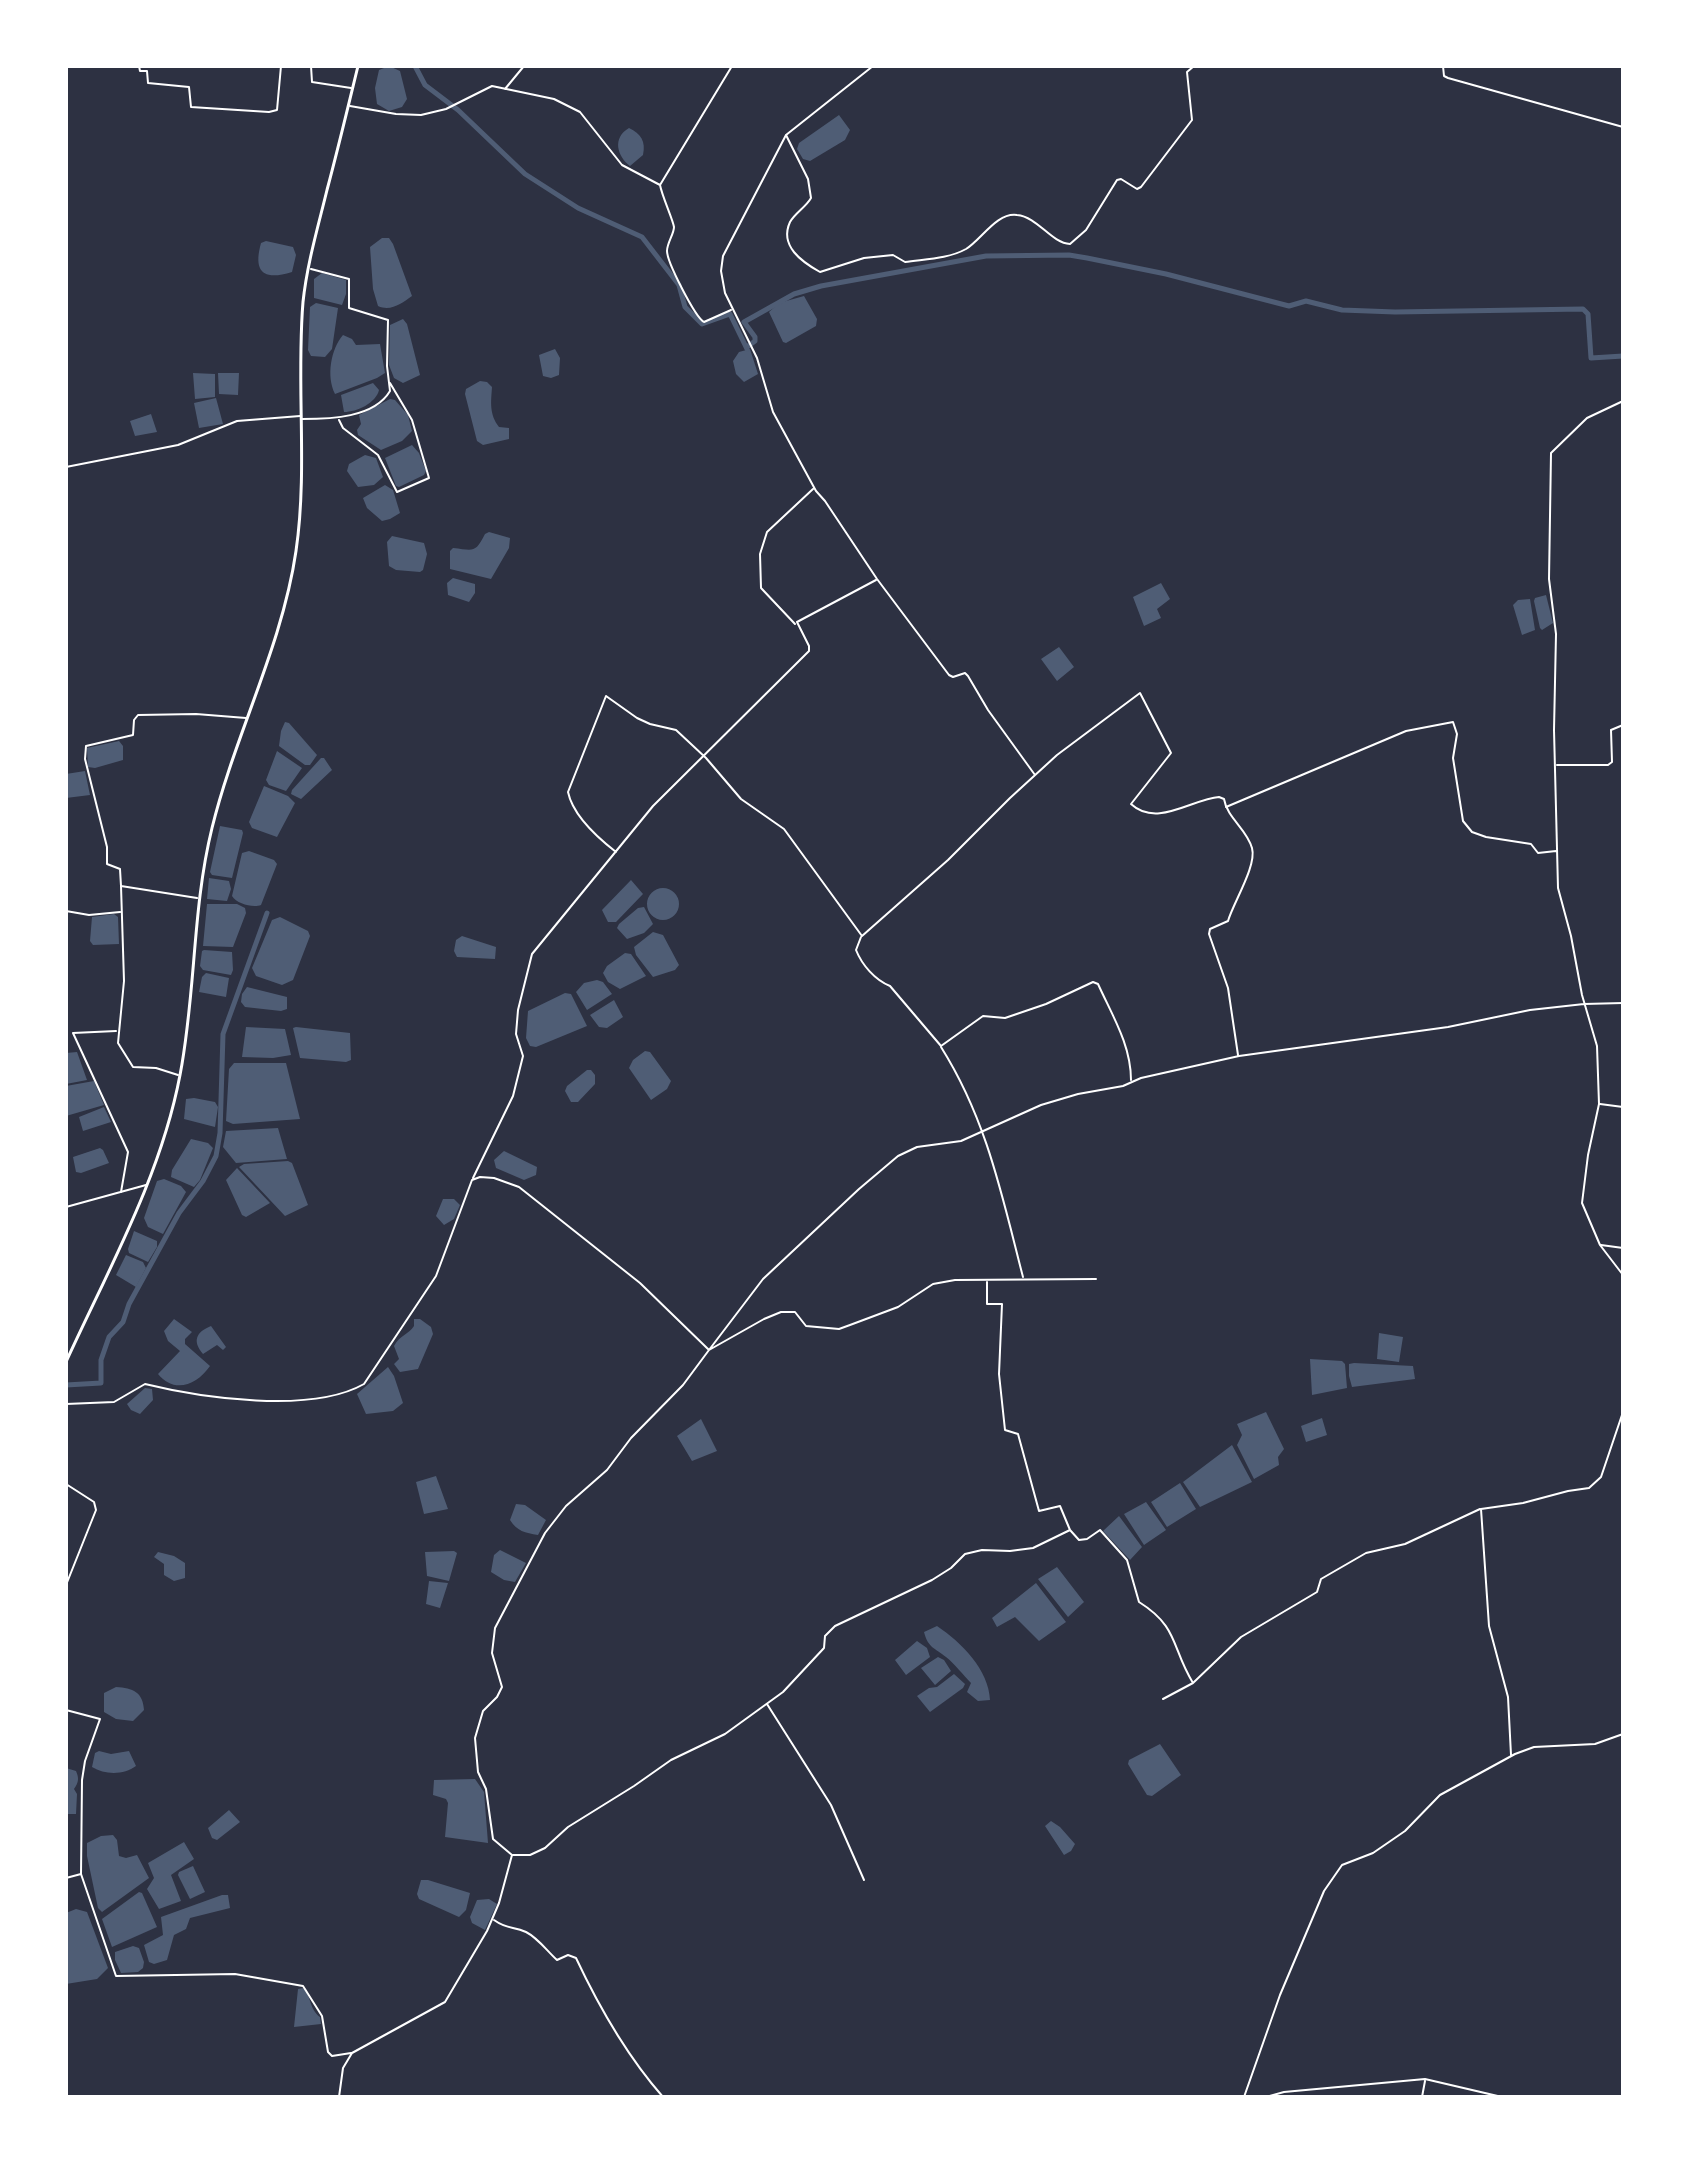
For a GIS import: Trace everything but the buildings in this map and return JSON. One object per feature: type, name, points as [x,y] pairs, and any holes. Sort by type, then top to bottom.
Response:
[{"type":"main road","points":[[66,1362],[147,1184],[180,1076],[190,1011],[198,898],[213,821],[272,650],[294,566],[301,509],[303,313],[308,268],[358,66]]},
{"type":"street","points":[[139,66],[140,71],[147,71],[148,83],[189,87],[191,107],[275,112],[281,66]]},
{"type":"street","points":[[311,66],[312,82],[352,88]]},
{"type":"street","points":[[505,89],[524,66]]},
{"type":"street","points":[[660,185],[732,66]]},
{"type":"street","points":[[873,66],[786,135],[723,256],[721,278],[732,309],[752,346],[773,412],[814,488],[949,675],[953,677],[965,673],[968,676],[988,710],[1035,775]]},
{"type":"street","points":[[786,135],[808,179],[811,198],[790,222],[790,247],[803,262],[820,272],[870,257],[893,255],[905,262],[957,253],[969,247],[1000,220],[1016,214],[1032,219],[1061,243],[1070,244],[1086,230],[1117,180],[1121,179],[1137,189],[1141,187],[1192,120],[1187,72],[1194,66]]},
{"type":"street","points":[[1443,66],[1444,76],[1448,78],[1623,127]]},
{"type":"street","points":[[348,106],[408,115],[446,109],[492,86],[569,104],[580,112],[622,165],[660,185],[674,229],[667,252],[669,262],[698,318],[704,322],[732,309]]},
{"type":"street","points":[[66,467],[178,445],[237,421],[337,418],[355,414],[384,400],[390,391],[388,320],[349,308],[349,279],[308,268]]},
{"type":"street","points":[[337,418],[343,428],[378,455],[397,492],[429,478],[412,420],[390,382]]},
{"type":"street","points":[[1623,401],[1587,418],[1551,453],[1549,579],[1556,634],[1558,894],[1597,1046],[1599,1104],[1582,1203],[1600,1245],[1623,1275]]},
{"type":"street","points":[[66,1404],[118,1401],[145,1384],[206,1396],[306,1401],[329,1397],[364,1384],[436,1276],[472,1180],[513,1096],[523,1056],[516,1034],[517,1023],[532,954],[653,806],[809,651],[797,626],[761,588],[760,554],[767,532],[814,488]]},
{"type":"street","points":[[797,626],[797,622],[877,579]]},
{"type":"street","points":[[1024,1279],[984,1130],[961,1078],[941,1046],[890,986],[881,983],[859,959],[856,950],[862,936],[948,860],[1035,775],[1140,693],[1171,753],[1131,804],[1149,813],[1165,813],[1214,796],[1224,799],[1225,807],[1252,848],[1249,869],[1228,921],[1210,929],[1209,934],[1228,988],[1235,1047],[1239,1056]]},
{"type":"street","points":[[616,852],[600,839],[570,803],[568,792],[606,696],[637,718],[676,730],[704,756],[741,799],[784,829],[862,936]]},
{"type":"street","points":[[180,1076],[156,1068],[133,1067],[118,1043],[124,981],[120,869],[107,864],[107,847],[85,759],[86,746],[133,735],[134,718],[138,715],[196,714],[247,718]]},
{"type":"street","points":[[1225,807],[1406,731],[1453,722],[1457,734],[1453,758],[1463,821],[1472,832],[1486,837],[1531,844],[1538,853],[1556,851]]},
{"type":"street","points":[[1556,765],[1608,765],[1612,762],[1611,730],[1623,725]]},
{"type":"street","points":[[121,886],[198,898]]},
{"type":"street","points":[[66,911],[89,915],[121,912]]},
{"type":"street","points":[[941,1046],[983,1016],[1005,1018],[1046,1004],[1093,982],[1098,984],[1122,1035],[1130,1063],[1131,1081]]},
{"type":"street","points":[[1070,1530],[1033,1548],[982,1550],[965,1554],[932,1580],[835,1626],[825,1636],[824,1648],[783,1692],[725,1734],[671,1760],[568,1827],[545,1848],[530,1855],[512,1855],[493,1839],[486,1789],[478,1772],[475,1747],[478,1721],[502,1687],[492,1653],[495,1628],[529,1563],[559,1515],[607,1470],[631,1438],[683,1385],[763,1279],[898,1156],[917,1147],[961,1141],[1041,1105],[1078,1094],[1123,1086],[1131,1081],[1239,1056],[1448,1027],[1499,1015],[1584,1004],[1623,1003]]},
{"type":"street","points":[[119,1031],[73,1033],[128,1152],[121,1192]]},
{"type":"street","points":[[1599,1104],[1623,1107]]},
{"type":"street","points":[[472,1180],[494,1178],[519,1187],[640,1283],[709,1350]]},
{"type":"street","points":[[66,1207],[147,1184]]},
{"type":"street","points":[[1600,1245],[1623,1248]]},
{"type":"street","points":[[709,1350],[755,1323],[781,1312],[795,1312],[806,1326],[839,1329],[898,1307],[933,1284],[955,1280],[1096,1279]]},
{"type":"street","points":[[986,1281],[987,1304],[1002,1304],[999,1374],[1005,1430],[1018,1434],[1039,1511],[1060,1506],[1070,1530],[1079,1540],[1087,1539],[1100,1530],[1127,1560],[1139,1602],[1152,1610],[1171,1631],[1193,1683]]},
{"type":"street","points":[[1163,1699],[1193,1683],[1241,1637],[1317,1592],[1321,1579],[1366,1553],[1405,1544],[1481,1509],[1589,1488],[1601,1477],[1623,1412]]},
{"type":"street","points":[[66,1484],[94,1502],[96,1510],[66,1585]]},
{"type":"street","points":[[1481,1509],[1489,1626],[1508,1697],[1511,1756]]},
{"type":"street","points":[[766,1703],[831,1805],[864,1880]]},
{"type":"street","points":[[66,1710],[100,1719],[85,1761],[82,1780],[81,1874],[116,1976],[235,1974],[303,1986],[322,2016],[328,2052],[332,2056],[352,2053],[445,2002],[492,1919],[512,1855]]},
{"type":"street","points":[[1244,2097],[1280,1995],[1324,1891],[1342,1865],[1373,1853],[1405,1831],[1440,1795],[1511,1756],[1534,1747],[1595,1744],[1623,1734]]},
{"type":"street","points":[[66,1878],[81,1874]]},
{"type":"street","points":[[492,1919],[508,1929],[531,1934],[557,1960],[568,1955],[576,1958],[607,2018],[650,2083],[663,2097]]},
{"type":"street","points":[[339,2097],[343,2068],[352,2053]]},
{"type":"street","points":[[1422,2097],[1425,2079]]},
{"type":"street","points":[[1266,2097],[1284,2092],[1425,2079],[1502,2097]]},
{"type":"water","points":[[389,66],[400,71],[407,99],[402,107],[389,111],[377,104],[375,88],[379,70]]},
{"type":"water","points":[[839,115],[850,130],[845,140],[810,161],[803,159],[797,149],[799,143]]},
{"type":"water","points":[[629,128],[639,135],[644,146],[643,155],[630,166],[618,147],[620,137]]},
{"type":"water","points":[[382,238],[389,238],[393,244],[412,296],[387,308],[378,306],[373,289],[370,247]]},
{"type":"water","points":[[266,241],[293,247],[296,255],[292,272],[274,275],[263,272],[258,261],[261,243]]},
{"type":"water","points":[[322,273],[346,280],[342,305],[314,298],[314,279]]},
{"type":"water","points":[[804,296],[817,319],[816,326],[783,342],[769,312],[779,303]]},
{"type":"water","points":[[316,303],[338,308],[332,349],[325,357],[311,356],[308,350],[310,307]]},
{"type":"water","points":[[403,319],[420,375],[403,383],[394,378],[389,365],[390,325]]},
{"type":"water","points":[[343,335],[356,345],[380,344],[385,373],[335,394],[331,363]]},
{"type":"water","points":[[555,349],[560,358],[559,375],[551,378],[543,376],[539,355]]},
{"type":"water","points":[[750,349],[758,374],[744,382],[736,374],[733,361],[739,352]]},
{"type":"water","points":[[193,373],[215,374],[215,397],[195,399]]},
{"type":"water","points":[[218,373],[239,373],[238,395],[219,394]]},
{"type":"water","points":[[480,381],[492,387],[491,408],[499,427],[509,428],[509,439],[483,445],[477,441],[465,394],[466,389]]},
{"type":"water","points":[[373,383],[379,390],[370,403],[344,412],[341,395]]},
{"type":"water","points":[[216,398],[223,424],[199,428],[194,403]]},
{"type":"water","points":[[390,399],[395,400],[408,415],[412,431],[402,441],[381,450],[358,435],[361,424],[359,415]]},
{"type":"water","points":[[151,414],[157,432],[135,436],[130,421]]},
{"type":"water","points":[[412,445],[426,471],[424,475],[396,486],[385,458]]},
{"type":"water","points":[[365,455],[376,458],[383,477],[374,485],[358,487],[347,471],[349,464]]},
{"type":"water","points":[[385,485],[393,490],[400,513],[382,521],[367,508],[363,498]]},
{"type":"water","points":[[489,532],[510,538],[509,548],[491,579],[450,569],[450,551],[453,548],[473,549]]},
{"type":"water","points":[[392,536],[424,543],[427,554],[423,570],[396,570],[389,566],[387,542]]},
{"type":"water","points":[[453,578],[475,584],[475,593],[469,602],[448,595],[447,583]]},
{"type":"water","points":[[1161,583],[1170,599],[1157,609],[1161,618],[1144,626],[1133,597]]},
{"type":"water","points":[[1546,595],[1553,623],[1542,630],[1534,601]]},
{"type":"water","points":[[1530,599],[1535,630],[1522,635],[1513,605],[1518,600]]},
{"type":"water","points":[[1059,647],[1074,667],[1057,681],[1041,659]]},
{"type":"water","points":[[285,722],[317,755],[310,765],[305,765],[279,746]]},
{"type":"water","points":[[119,741],[123,746],[123,760],[88,767],[87,748]]},
{"type":"water","points":[[277,751],[302,768],[286,791],[269,785],[266,780]]},
{"type":"water","points":[[321,758],[332,770],[301,799],[291,794],[292,790]]},
{"type":"water","points":[[85,771],[90,795],[66,798],[66,774]]},
{"type":"water","points":[[264,786],[288,796],[295,803],[277,837],[252,828],[249,822]]},
{"type":"water","points":[[220,826],[242,830],[243,833],[232,878],[210,872]]},
{"type":"water","points":[[249,851],[277,864],[258,906],[241,903],[232,896],[242,853]]},
{"type":"water","points":[[209,878],[229,881],[231,889],[227,901],[207,899]]},
{"type":"water","points":[[631,880],[643,894],[616,922],[608,922],[602,910]]},
{"type":"water","points":[[663,888],[675,892],[679,904],[675,916],[663,920],[651,916],[647,904],[651,892]]},
{"type":"water","points":[[207,904],[237,904],[245,908],[246,913],[233,947],[203,946]]},
{"type":"water","points":[[644,907],[653,924],[644,933],[627,939],[617,928],[619,924],[638,908]]},
{"type":"water","points":[[114,914],[118,917],[119,944],[93,945],[90,941],[92,917]]},
{"type":"water","points":[[280,917],[308,931],[310,936],[293,980],[282,985],[256,976],[252,968],[272,920]]},
{"type":"water","points":[[653,932],[663,935],[679,965],[675,970],[653,977],[636,955],[634,947]]},
{"type":"water","points":[[462,936],[496,947],[495,959],[457,957],[454,951],[456,940]]},
{"type":"water","points":[[204,950],[232,952],[231,975],[203,970],[200,966]]},
{"type":"water","points":[[625,953],[631,954],[646,976],[620,989],[608,982],[603,973],[607,966]]},
{"type":"water","points":[[206,973],[229,978],[226,997],[199,992]]},
{"type":"water","points":[[603,982],[612,994],[587,1010],[576,992],[584,983]]},
{"type":"water","points":[[247,987],[287,997],[287,1009],[245,1007],[241,1002]]},
{"type":"water","points":[[565,993],[571,994],[587,1026],[536,1047],[530,1046],[526,1038],[528,1011]]},
{"type":"water","points":[[614,1000],[623,1017],[607,1028],[599,1027],[590,1015]]},
{"type":"water","points":[[246,1027],[285,1029],[291,1055],[242,1057]]},
{"type":"water","points":[[293,1028],[350,1033],[351,1060],[300,1058]]},
{"type":"water","points":[[645,1051],[650,1052],[671,1081],[667,1089],[651,1100],[629,1068],[633,1060]]},
{"type":"water","points":[[77,1052],[87,1080],[66,1084],[66,1053]]},
{"type":"water","points":[[234,1063],[286,1063],[300,1119],[233,1124],[226,1121],[229,1069]]},
{"type":"water","points":[[587,1070],[595,1075],[595,1084],[578,1102],[571,1102],[565,1091],[567,1086]]},
{"type":"water","points":[[94,1081],[104,1105],[66,1116],[66,1086]]},
{"type":"water","points":[[186,1099],[215,1102],[218,1107],[215,1127],[184,1119]]},
{"type":"water","points":[[104,1107],[111,1122],[83,1131],[79,1117]]},
{"type":"water","points":[[278,1128],[287,1159],[236,1163],[223,1147],[226,1131]]},
{"type":"water","points":[[191,1139],[208,1143],[213,1148],[194,1187],[171,1177]]},
{"type":"water","points":[[100,1148],[109,1163],[76,1172],[73,1157]]},
{"type":"water","points":[[504,1151],[537,1167],[536,1175],[524,1180],[496,1168],[494,1160]]},
{"type":"water","points":[[292,1163],[308,1205],[285,1216],[239,1167]]},
{"type":"water","points":[[237,1168],[270,1203],[246,1217],[242,1215],[226,1180]]},
{"type":"water","points":[[164,1179],[181,1186],[186,1192],[163,1234],[148,1227],[144,1218],[157,1181]]},
{"type":"water","points":[[443,1199],[454,1199],[460,1205],[454,1219],[444,1225],[436,1216]]},
{"type":"water","points":[[134,1231],[157,1241],[148,1262],[129,1253]]},
{"type":"water","points":[[126,1255],[143,1262],[146,1268],[136,1287],[116,1275]]},
{"type":"water","points":[[174,1319],[192,1332],[185,1339],[185,1344],[210,1366],[199,1378],[185,1385],[171,1384],[158,1374],[180,1351],[168,1341],[164,1331]]},
{"type":"water","points":[[414,1319],[420,1319],[431,1327],[433,1334],[418,1369],[400,1372],[394,1364],[399,1359],[394,1346],[414,1326]]},
{"type":"water","points":[[211,1326],[226,1347],[223,1350],[217,1345],[203,1354],[197,1337]]},
{"type":"water","points":[[1379,1333],[1403,1337],[1399,1362],[1377,1359]]},
{"type":"water","points":[[1310,1359],[1342,1361],[1345,1364],[1347,1388],[1312,1395]]},
{"type":"water","points":[[1349,1364],[1413,1366],[1415,1379],[1352,1387]]},
{"type":"water","points":[[388,1367],[403,1403],[393,1411],[366,1414],[357,1394]]},
{"type":"water","points":[[145,1388],[152,1389],[153,1400],[140,1414],[127,1404]]},
{"type":"water","points":[[1266,1412],[1284,1449],[1278,1457],[1279,1465],[1254,1479],[1237,1445],[1242,1435],[1237,1424]]},
{"type":"water","points":[[1322,1418],[1327,1435],[1306,1442],[1301,1426]]},
{"type":"water","points":[[701,1419],[717,1451],[692,1461],[677,1436]]},
{"type":"water","points":[[1232,1445],[1252,1482],[1200,1507],[1183,1482]]},
{"type":"water","points":[[436,1476],[448,1509],[424,1514],[416,1482]]},
{"type":"water","points":[[1180,1483],[1196,1509],[1167,1527],[1151,1502]]},
{"type":"water","points":[[1146,1502],[1166,1530],[1144,1545],[1124,1514]]},
{"type":"water","points":[[516,1504],[525,1505],[546,1520],[538,1535],[522,1531],[510,1520]]},
{"type":"water","points":[[1119,1516],[1142,1547],[1130,1560],[1103,1531]]},
{"type":"water","points":[[500,1550],[526,1563],[515,1582],[491,1572],[494,1555]]},
{"type":"water","points":[[158,1552],[185,1563],[185,1578],[174,1581],[164,1575],[164,1564],[154,1557]]},
{"type":"water","points":[[425,1552],[457,1553],[449,1581],[427,1576]]},
{"type":"water","points":[[1057,1567],[1084,1602],[1068,1617],[1038,1579]]},
{"type":"water","points":[[429,1581],[448,1583],[440,1608],[426,1604]]},
{"type":"water","points":[[1036,1583],[1066,1622],[1039,1641],[1015,1617],[997,1627],[992,1618]]},
{"type":"water","points":[[937,1626],[972,1658],[985,1678],[990,1700],[978,1701],[967,1692],[971,1683],[930,1645],[924,1632]]},
{"type":"water","points":[[917,1641],[927,1648],[930,1657],[906,1675],[895,1660]]},
{"type":"water","points":[[938,1657],[951,1671],[935,1685],[921,1668]]},
{"type":"water","points":[[954,1674],[965,1684],[963,1688],[930,1712],[917,1696],[937,1687]]},
{"type":"water","points":[[116,1687],[132,1690],[142,1699],[144,1710],[133,1721],[116,1719],[104,1712],[104,1693]]},
{"type":"water","points":[[1160,1744],[1181,1775],[1152,1796],[1147,1795],[1128,1764],[1129,1760]]},
{"type":"water","points":[[129,1751],[136,1766],[120,1772],[97,1770],[92,1767],[95,1753],[111,1754]]},
{"type":"water","points":[[66,1768],[76,1771],[78,1776],[74,1789],[77,1794],[76,1814],[66,1814]]},
{"type":"water","points":[[475,1779],[484,1792],[488,1843],[445,1837],[448,1803],[446,1799],[433,1795],[434,1780]]},
{"type":"water","points":[[229,1810],[240,1822],[217,1840],[212,1838],[208,1828]]},
{"type":"water","points":[[1051,1821],[1075,1844],[1064,1855],[1045,1826]]},
{"type":"water","points":[[113,1835],[117,1840],[119,1856],[137,1855],[149,1878],[102,1912],[98,1908],[87,1843],[101,1836]]},
{"type":"water","points":[[184,1842],[194,1859],[171,1875],[181,1901],[159,1909],[147,1889],[154,1878],[148,1863]]},
{"type":"water","points":[[193,1866],[205,1892],[190,1899],[178,1875]]},
{"type":"water","points":[[421,1880],[470,1893],[466,1910],[459,1917],[419,1899],[417,1894]]},
{"type":"water","points":[[139,1892],[157,1927],[112,1947],[102,1919]]},
{"type":"water","points":[[228,1895],[230,1908],[190,1918],[186,1929],[174,1935],[167,1960],[154,1964],[149,1962],[144,1945],[163,1935],[161,1917]]},
{"type":"water","points":[[489,1899],[497,1904],[485,1930],[472,1923],[470,1917],[477,1900]]},
{"type":"water","points":[[76,1909],[87,1912],[108,1968],[97,1979],[66,1984],[66,1913]]},
{"type":"water","points":[[133,1946],[139,1948],[143,1968],[138,1972],[121,1973],[115,1952]]},
{"type":"water","points":[[303,1988],[321,2024],[294,2027],[298,1989]]},
{"type":"waterway","points":[[415,66],[425,85],[458,110],[525,174],[578,208],[642,237],[679,285],[685,307],[702,324],[730,314],[747,349]]},
{"type":"waterway","points":[[747,347],[755,341],[755,337],[744,322],[794,294],[821,286],[986,256],[1069,255],[1166,274],[1289,306],[1306,301],[1342,310],[1395,312],[1583,309],[1588,314],[1591,358],[1623,356]]},
{"type":"waterway","points":[[66,1385],[101,1383],[101,1360],[109,1337],[123,1322],[129,1304],[179,1213],[203,1181],[216,1156],[220,1133],[223,1034],[267,913]]}]
